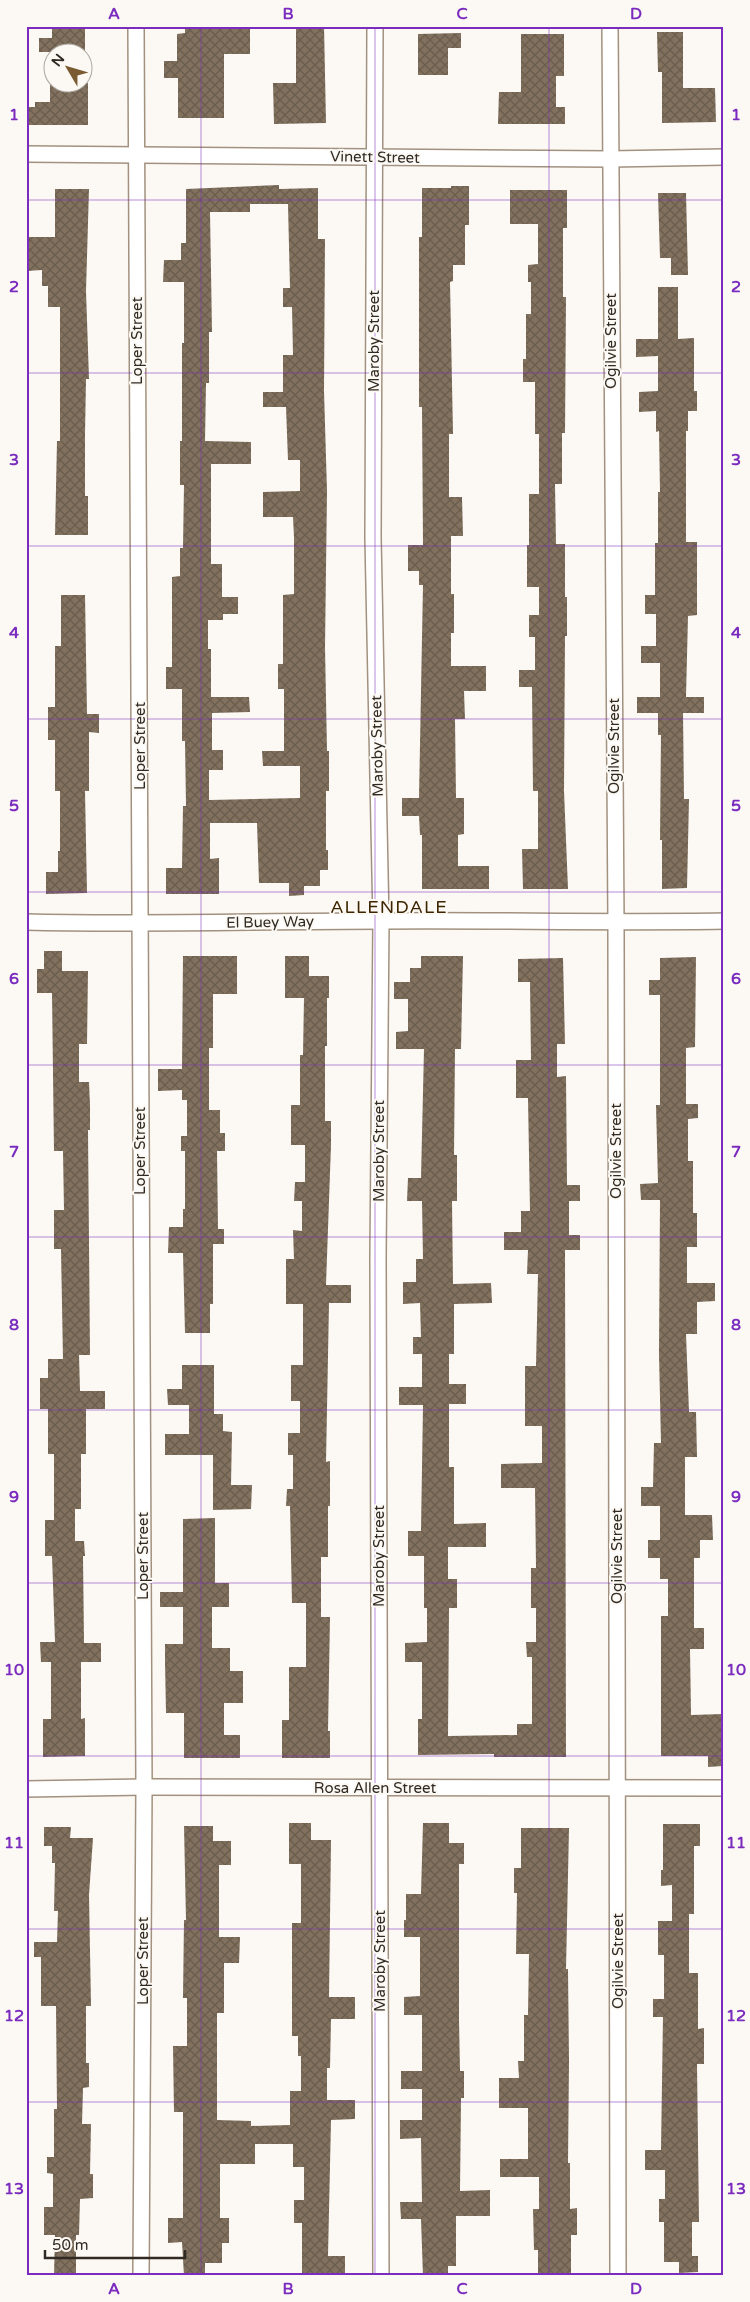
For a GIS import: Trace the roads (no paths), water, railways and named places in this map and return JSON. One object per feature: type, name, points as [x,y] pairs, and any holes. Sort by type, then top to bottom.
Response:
[{"type":"street","name":"Loper Street","points":[[136,26],[144,1787],[141,2276]]},
{"type":"street","name":"Maroby Street","points":[[375,26],[373,538],[381,921],[378,1256],[381,2276]]},
{"type":"street","name":"Ogilvie Street","points":[[610,26],[616,923],[618,2276]]},
{"type":"street","name":"Vinett Street","points":[[26,154],[610,159],[724,157]]},
{"type":"street","name":"El Buey Way","points":[[26,922],[139,924],[381,921],[616,923],[724,921]]},
{"type":"street","name":"Rosa Allen Street","points":[[26,1789],[144,1787],[380,1789],[724,1788]]},
{"type":"district","name":"ALLENDALE","points":[[389,907]]}]
